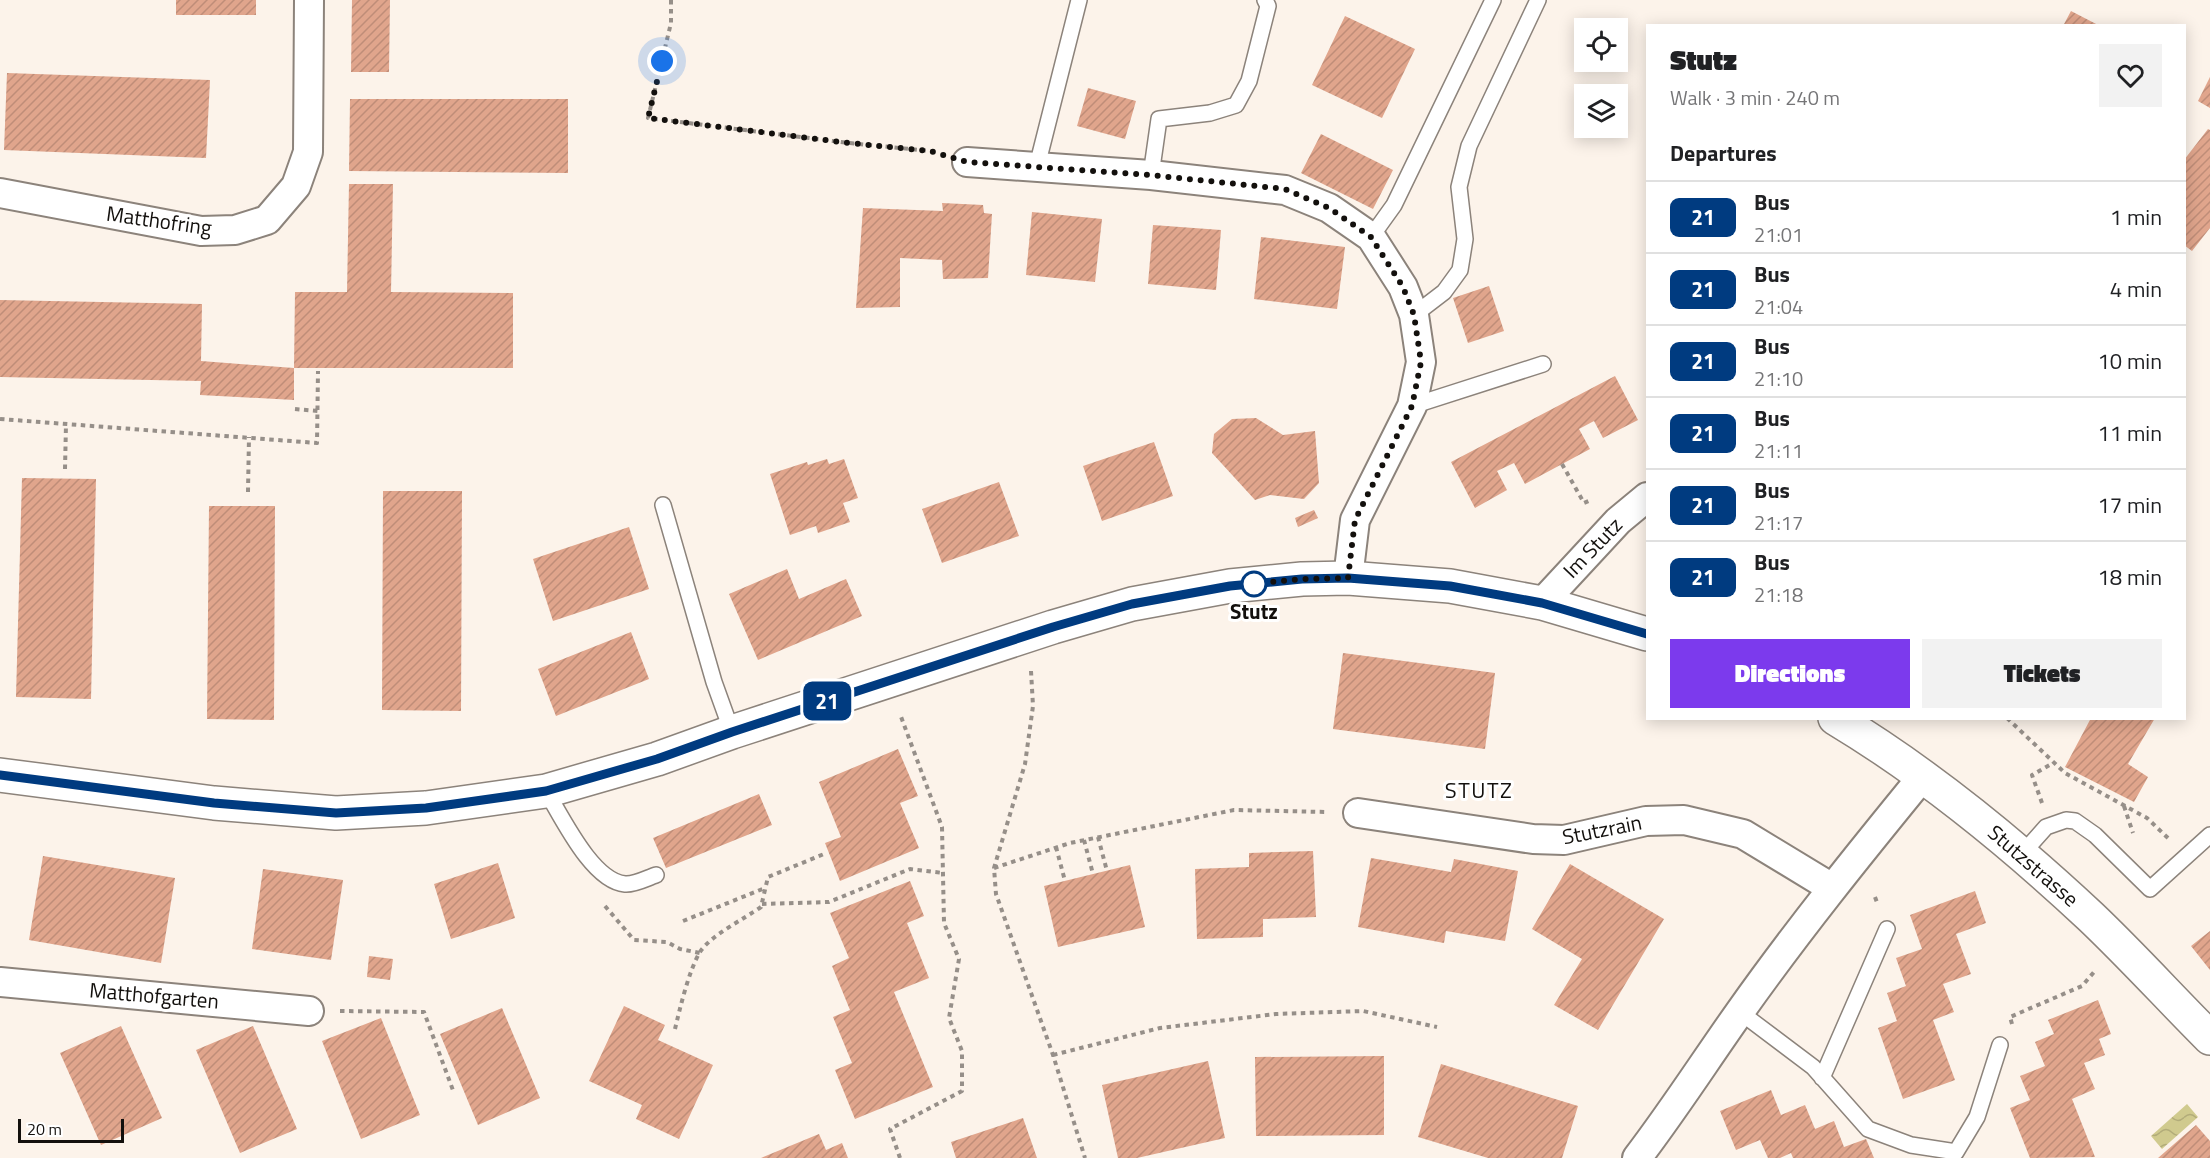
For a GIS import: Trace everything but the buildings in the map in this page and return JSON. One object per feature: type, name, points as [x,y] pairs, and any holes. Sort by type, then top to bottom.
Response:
[{"type":"street","name":"Matthofring","points":[[0,193],[201,231],[236,230],[267,220],[296,186],[308,152],[309,0]]},
{"type":"street","points":[[967,162],[1150,175],[1285,189],[1329,208],[1371,237],[1403,287],[1414,315],[1421,362],[1412,406],[1355,520],[1348,578]]},
{"type":"street","name":"Im Stutz","points":[[1542,603],[1618,521],[1646,498]]},
{"type":"street","points":[[0,776],[214,803],[336,813],[426,808],[546,791],[657,759],[732,732],[1053,627],[1132,604],[1230,586],[1302,579],[1348,578],[1450,586],[1542,603],[1646,634]]},
{"type":"street","name":"Stutzstrasse","points":[[1838,720],[1923,776],[2022,854],[2092,918],[2210,1038]]},
{"type":"street","points":[[1637,1158],[1740,1012],[1832,888],[1923,776]]},
{"type":"street","name":"Stutzrain","points":[[1358,813],[1533,839],[1564,840],[1646,821],[1684,820],[1743,834],[1832,888]]},
{"type":"street","name":"Matthofgarten","points":[[0,982],[309,1011]]},
{"type":"lane","points":[[1037,166],[1079,0]]},
{"type":"lane","points":[[1150,175],[1159,119],[1210,113],[1236,105],[1249,81],[1268,6],[1265,0]]},
{"type":"lane","points":[[1371,237],[1394,205],[1493,0]]},
{"type":"lane","points":[[1414,315],[1444,292],[1460,270],[1465,239],[1459,187],[1469,146],[1538,0]]},
{"type":"lane","points":[[1412,406],[1543,364]]},
{"type":"lane","points":[[663,505],[714,682],[732,732]]},
{"type":"lane","points":[[546,791],[582,851],[604,876],[627,885],[656,875]]},
{"type":"lane","points":[[2022,854],[2046,827],[2067,820],[2075,821],[2095,835],[2150,890],[2210,835]]},
{"type":"lane","points":[[1822,1078],[1887,929]]},
{"type":"lane","points":[[1740,1012],[1813,1068],[1868,1130],[1911,1145],[1956,1152],[1977,1117],[2000,1045]]},
{"type":"path","points":[[671,0],[671,23],[648,118],[930,151],[967,162]]},
{"type":"path","points":[[0,419],[317,442],[318,371]]},
{"type":"path","points":[[295,409],[318,411]]},
{"type":"path","points":[[65,469],[66,424]]},
{"type":"path","points":[[248,492],[249,437]]},
{"type":"path","points":[[1562,464],[1584,503],[1605,493],[1618,521]]},
{"type":"path","points":[[1053,627],[1030,656],[1033,706],[1025,764],[994,868],[996,894],[1053,1055],[1085,1158]]},
{"type":"path","points":[[2009,720],[2065,773],[2147,818],[2162,832]]},
{"type":"path","points":[[900,1158],[890,1129],[962,1091],[962,1051],[949,1018],[959,959],[944,922],[942,826],[903,721]]},
{"type":"path","points":[[2042,804],[2032,775],[2053,763]]},
{"type":"path","points":[[994,868],[1084,840],[1234,810],[1358,813]]},
{"type":"path","points":[[1098,837],[1107,871]]},
{"type":"path","points":[[1084,840],[1093,874]]},
{"type":"path","points":[[1056,847],[1065,881]]},
{"type":"path","points":[[675,1029],[700,953],[708,943],[761,907],[768,878],[824,854]]},
{"type":"path","points":[[762,904],[829,902],[910,870],[943,873]]},
{"type":"path","points":[[682,921],[766,887]]},
{"type":"path","points":[[607,908],[634,940],[667,942],[680,949],[700,953]]},
{"type":"path","points":[[2000,1045],[2014,1030],[2010,1017],[2082,986],[2094,972]]},
{"type":"path","points":[[309,1011],[424,1012],[454,1093]]},
{"type":"path","points":[[1053,1055],[1160,1028],[1276,1014],[1363,1011],[1437,1027]]},
{"type":"path","points":[[943,1021],[949,1018]]},
{"type":"water","points":[[2187,1104],[2198,1117],[2162,1149],[2151,1136]]},
{"type":"bus line","name":"21","points":[[0,775],[214,803],[336,813],[426,808],[546,791],[657,759],[732,732],[1053,627],[1132,604],[1230,586],[1302,579],[1348,578],[1450,586],[1542,603],[1646,634]]},
{"type":"place","name":"Stutz","points":[[1254,584]]},
{"type":"district","name":"STUTZ","points":[[1479,790]]},
{"type":"route","points":[[662,61],[648,118],[930,151],[967,162],[1150,175],[1285,189],[1329,208],[1371,237],[1403,287],[1414,315],[1421,362],[1412,406],[1355,520],[1348,578],[1248,584],[1254,584]]}]
